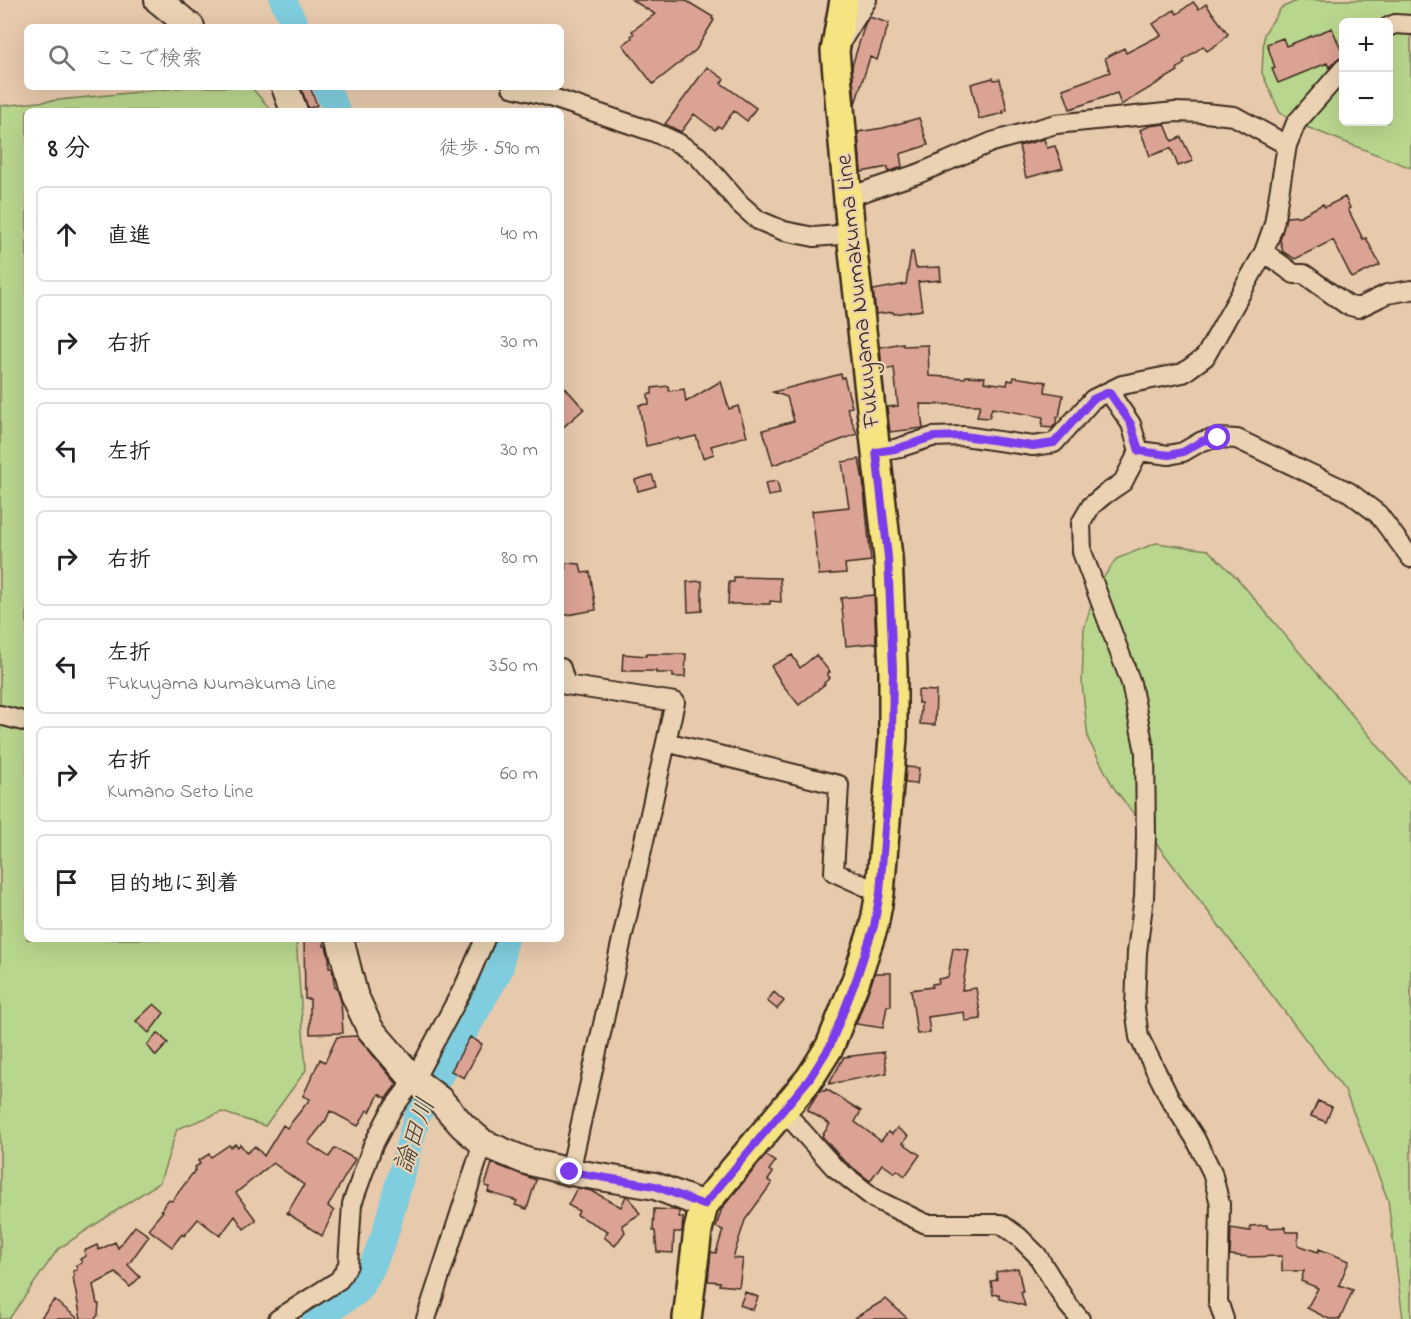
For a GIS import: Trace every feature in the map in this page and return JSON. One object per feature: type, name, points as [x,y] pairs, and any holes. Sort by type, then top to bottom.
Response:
[{"type":"main road","points":[[158,0],[187,24]]},
{"type":"main road","name":"Fukuyama Numakuma Line","points":[[687,1319],[698,1230],[704,1205],[810,1078],[830,1046],[860,969],[874,926],[880,893],[892,738],[893,669],[888,557],[851,234],[835,51],[844,0]]},
{"type":"main road","points":[[286,90],[293,108]]},
{"type":"main road","points":[[341,942],[354,994],[370,1029],[414,1080],[440,1100],[463,1126],[483,1143],[526,1161],[570,1172],[655,1186],[704,1205]]},
{"type":"street","points":[[835,51],[867,0]]},
{"type":"street","points":[[1393,25],[1411,26]]},
{"type":"street","points":[[876,452],[895,449],[933,437],[964,436],[1033,446],[1054,443],[1093,399],[1122,385],[1183,373],[1205,357],[1264,252],[1274,224],[1287,145],[1296,123],[1341,72]]},
{"type":"street","points":[[524,90],[654,132],[678,143],[698,156],[740,204],[758,220],[784,231],[814,237],[851,234]]},
{"type":"street","points":[[848,197],[920,173],[992,142],[1056,124],[1174,112],[1205,113],[1234,116],[1287,145]]},
{"type":"street","points":[[1264,252],[1294,274],[1304,274],[1347,304],[1358,308],[1387,294],[1411,290]]},
{"type":"street","points":[[1109,392],[1131,424],[1139,451],[1124,482],[1091,506],[1081,524],[1082,552],[1131,684],[1145,752],[1144,897],[1137,952],[1135,1008],[1139,1036],[1169,1097],[1195,1138],[1212,1172],[1220,1204],[1218,1301],[1224,1319]]},
{"type":"street","points":[[1139,451],[1169,455],[1183,452],[1202,441],[1218,438],[1237,440],[1349,492],[1378,514],[1411,558]]},
{"type":"street","points":[[564,678],[566,685],[675,702],[570,1172]]},
{"type":"street","points":[[0,715],[24,721]]},
{"type":"street","points":[[666,742],[839,785],[834,872],[880,893]]},
{"type":"street","points":[[278,1319],[339,1280],[348,1265],[352,1204],[378,1137],[391,1111],[414,1080],[465,985],[484,942]]},
{"type":"street","points":[[783,1110],[834,1167],[875,1199],[926,1224],[1000,1224],[1010,1230],[1036,1255],[1068,1305],[1080,1319]]},
{"type":"street","points":[[426,1319],[483,1143]]},
{"type":"green space","points":[[1299,0],[1411,0],[1411,168],[1304,126],[1280,113],[1262,73],[1264,34],[1281,8]]},
{"type":"green space","points":[[158,90],[254,90],[269,108],[24,108],[24,942],[296,942],[306,1070],[265,1126],[222,1112],[177,1129],[160,1182],[58,1249],[9,1319],[0,1319],[0,106]]},
{"type":"green space","points":[[1156,543],[1208,550],[1237,578],[1411,785],[1411,1319],[1403,1319],[1388,1200],[1345,1091],[1114,788],[1088,739],[1082,683],[1084,629],[1096,588],[1116,559]]},
{"type":"building","points":[[632,0],[685,0],[713,17],[714,20],[696,50],[653,84],[623,45],[632,38],[634,34],[632,31],[655,14]]},
{"type":"building","points":[[1193,2],[1199,9],[1206,4],[1228,34],[1223,40],[1207,51],[1203,46],[1183,61],[1185,63],[1177,69],[1178,71],[1121,105],[1117,93],[1070,109],[1063,89],[1110,72],[1105,58],[1124,48],[1126,53],[1161,35],[1153,24],[1174,10],[1177,14]]},
{"type":"building","points":[[869,17],[889,23],[877,60],[870,57],[855,104],[852,66]]},
{"type":"building","points":[[1332,28],[1339,45],[1339,59],[1329,68],[1327,63],[1278,83],[1272,69],[1275,68],[1267,44],[1283,38],[1286,46]]},
{"type":"building","points":[[707,67],[724,79],[721,83],[756,108],[747,121],[734,111],[721,128],[718,126],[715,130],[694,114],[681,132],[665,124]]},
{"type":"building","points":[[993,78],[994,80],[1000,79],[1007,110],[1003,111],[1004,113],[979,119],[971,84]]},
{"type":"building","points":[[302,90],[311,90],[317,105],[308,108]]},
{"type":"building","points":[[919,118],[928,145],[900,154],[902,167],[888,172],[888,167],[861,172],[858,132]]},
{"type":"building","points":[[1165,124],[1172,141],[1181,137],[1193,161],[1178,166],[1171,148],[1150,156],[1140,130]]},
{"type":"building","points":[[1044,139],[1047,148],[1055,146],[1063,168],[1026,178],[1019,146]]},
{"type":"building","points":[[1345,197],[1350,208],[1348,209],[1363,239],[1366,238],[1380,265],[1352,278],[1333,240],[1295,259],[1283,252],[1280,240],[1286,217],[1300,216],[1323,204],[1325,207]]},
{"type":"building","points":[[911,252],[913,252],[916,268],[940,267],[941,280],[918,282],[922,310],[876,314],[873,290],[906,284]]},
{"type":"building","points":[[903,343],[903,346],[928,345],[929,376],[985,377],[984,382],[1007,385],[1008,380],[1013,381],[1014,377],[1046,382],[1045,392],[1063,395],[1059,417],[1052,428],[1042,427],[1043,417],[992,408],[989,418],[977,417],[980,405],[920,404],[923,428],[890,432],[887,407],[898,406],[894,368],[882,370],[880,347]]},
{"type":"building","points":[[841,374],[842,378],[844,377],[852,407],[847,408],[857,434],[773,465],[763,430],[794,421],[787,397],[773,392]]},
{"type":"building","points":[[721,381],[729,409],[738,406],[747,436],[711,446],[714,454],[703,458],[696,436],[646,446],[639,405],[649,404],[648,394],[652,394],[652,388],[668,386],[669,391],[684,389],[686,402]]},
{"type":"building","points":[[564,386],[584,409],[564,426]]},
{"type":"building","points":[[859,459],[871,561],[845,564],[846,573],[819,575],[812,511],[849,507],[842,462]]},
{"type":"building","points":[[652,475],[656,486],[638,491],[635,480]]},
{"type":"building","points":[[777,481],[780,494],[768,496],[765,483]]},
{"type":"building","points":[[565,563],[580,564],[582,573],[590,572],[596,610],[564,615],[564,570],[566,570]]},
{"type":"building","points":[[734,577],[780,578],[781,602],[728,604],[729,582],[734,582]]},
{"type":"building","points":[[702,581],[702,611],[688,612],[687,582]]},
{"type":"building","points":[[874,595],[876,643],[846,646],[841,598]]},
{"type":"building","points":[[623,654],[646,656],[646,654],[686,654],[685,677],[673,677],[673,673],[656,673],[656,671],[622,671]]},
{"type":"building","points":[[792,655],[800,668],[816,655],[830,672],[827,674],[830,678],[825,684],[799,705],[771,666]]},
{"type":"building","points":[[918,690],[936,691],[935,725],[920,724],[921,703],[918,703]]},
{"type":"building","points":[[906,767],[919,768],[917,784],[905,783]]},
{"type":"building","points":[[304,942],[325,942],[329,968],[332,968],[335,988],[337,988],[341,1001],[343,1033],[310,1034],[310,999],[305,999]]},
{"type":"building","points":[[953,948],[969,950],[962,990],[976,988],[981,1019],[965,1021],[964,1012],[928,1017],[930,1033],[917,1034],[911,990],[932,987],[932,984],[939,983],[938,979],[948,977]]},
{"type":"building","points":[[875,973],[891,973],[891,1006],[887,1006],[883,1028],[856,1024]]},
{"type":"building","points":[[774,992],[784,1001],[777,1009],[767,1001]]},
{"type":"building","points":[[154,1004],[164,1013],[149,1033],[136,1021]]},
{"type":"building","points":[[158,1033],[168,1043],[156,1056],[147,1045]]},
{"type":"building","points":[[357,1036],[397,1084],[386,1098],[379,1094],[370,1112],[367,1110],[358,1126],[330,1111],[326,1120],[308,1143],[329,1157],[335,1148],[355,1159],[328,1206],[334,1211],[322,1236],[287,1213],[304,1185],[273,1163],[236,1193],[256,1220],[244,1229],[235,1216],[220,1236],[198,1219],[172,1247],[148,1229],[163,1211],[161,1210],[168,1200],[172,1201],[196,1169],[195,1167],[200,1164],[198,1161],[209,1154],[211,1157],[229,1145],[231,1147],[235,1144],[238,1147],[240,1144],[247,1153],[255,1146],[264,1156],[283,1125],[287,1128],[310,1099],[303,1096],[320,1059],[325,1062],[337,1037]]},
{"type":"building","points":[[470,1037],[482,1044],[464,1078],[451,1071]]},
{"type":"building","points":[[884,1052],[887,1073],[829,1084],[844,1057]]},
{"type":"building","points":[[826,1089],[861,1111],[855,1122],[881,1141],[888,1132],[892,1134],[897,1128],[908,1136],[903,1143],[920,1155],[905,1176],[897,1170],[895,1173],[882,1164],[870,1181],[842,1159],[822,1136],[830,1124],[807,1110],[819,1091]]},
{"type":"building","points":[[1318,1101],[1332,1107],[1326,1122],[1311,1116]]},
{"type":"building","points":[[766,1155],[775,1162],[769,1170],[773,1173],[768,1180],[772,1183],[745,1220],[733,1258],[743,1259],[739,1287],[719,1285],[720,1282],[708,1281],[711,1252],[716,1253],[723,1230],[716,1227],[722,1208]]},
{"type":"building","points":[[492,1163],[536,1180],[527,1209],[515,1205],[517,1201],[488,1192],[490,1187],[485,1186]]},
{"type":"building","points":[[577,1188],[592,1191],[621,1207],[626,1196],[629,1197],[640,1214],[622,1225],[625,1232],[615,1246],[604,1237],[608,1231],[577,1215],[579,1211],[568,1205]]},
{"type":"building","points":[[654,1209],[679,1211],[679,1217],[683,1217],[682,1232],[674,1232],[673,1253],[657,1252],[655,1231],[653,1231]]},
{"type":"building","points":[[1267,1225],[1267,1228],[1286,1227],[1286,1232],[1298,1232],[1298,1245],[1318,1252],[1319,1249],[1349,1261],[1339,1285],[1353,1290],[1340,1319],[1329,1319],[1307,1308],[1318,1288],[1301,1281],[1304,1271],[1282,1271],[1282,1256],[1230,1255],[1231,1228],[1250,1231],[1250,1226]]},
{"type":"building","points":[[135,1226],[149,1236],[128,1265],[140,1277],[130,1287],[116,1273],[93,1285],[97,1304],[99,1304],[98,1315],[95,1319],[81,1319],[73,1271],[77,1270],[76,1265],[82,1263],[80,1259],[86,1256],[84,1251],[97,1245],[99,1250],[115,1242],[118,1248]]},
{"type":"building","points":[[1018,1268],[1025,1306],[1000,1299],[999,1294],[993,1295],[991,1281],[997,1280],[996,1272]]},
{"type":"building","points":[[745,1292],[758,1297],[753,1310],[740,1305]]},
{"type":"building","points":[[886,1299],[908,1319],[853,1319]]},
{"type":"building","points":[[54,1300],[79,1319],[40,1319]]},
{"type":"waterway","name":"論田川","points":[[283,0],[295,24]]},
{"type":"waterway","name":"論田川","points":[[327,90],[336,108]]},
{"type":"waterway","name":"論田川","points":[[315,1319],[358,1291],[371,1269],[385,1234],[418,1113],[500,969],[504,942]]},
{"type":"route","points":[[570,1172],[655,1186],[704,1205],[810,1078],[830,1046],[874,926],[880,893],[892,738],[893,669],[888,557],[876,452],[915,444],[933,437],[964,436],[1033,446],[1054,443],[1093,399],[1109,392],[1131,424],[1139,451],[1169,455],[1183,452],[1202,441],[1218,438]]}]
